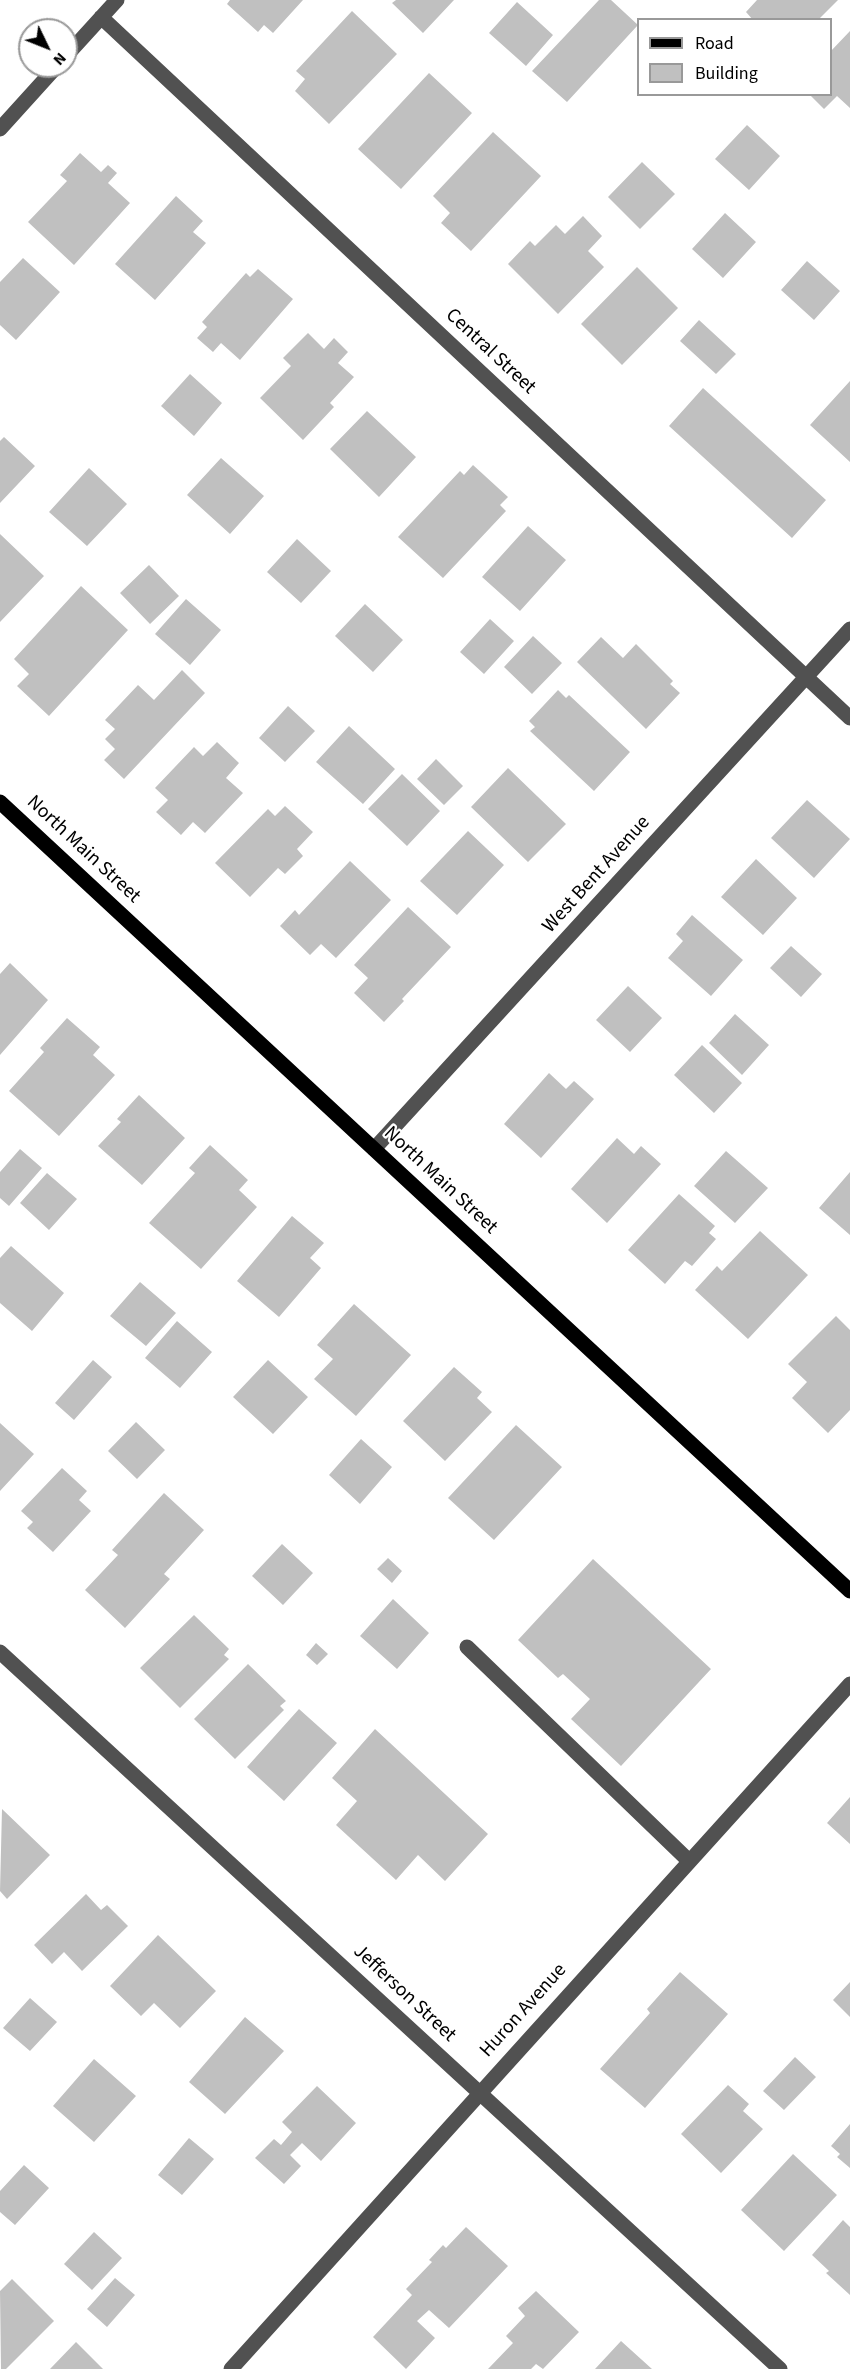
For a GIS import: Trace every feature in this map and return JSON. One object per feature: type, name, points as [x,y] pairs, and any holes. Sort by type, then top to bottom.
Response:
[{"type":"main road","name":"North Main Street","points":[[0,802],[850,1591]]},
{"type":"street","points":[[78,43],[117,0]]},
{"type":"street","name":"Central Street","points":[[101,17],[850,718]]},
{"type":"street","points":[[0,129],[46,78]]},
{"type":"street","name":"West Bent Avenue","points":[[375,1149],[850,628]]},
{"type":"street","points":[[467,1647],[688,1860]]},
{"type":"street","name":"Jefferson Street","points":[[0,1652],[780,2369]]},
{"type":"street","name":"Huron Avenue","points":[[231,2369],[688,1860],[850,1684]]},
{"type":"building","points":[[230,0],[303,0],[273,33],[264,25],[258,32],[227,4]]},
{"type":"building","points":[[396,0],[454,0],[423,33],[392,3]]},
{"type":"building","points":[[599,0],[611,0],[637,24],[567,102],[532,71]]},
{"type":"building","points":[[757,0],[838,0],[820,18],[751,18],[746,12]]},
{"type":"building","points":[[517,2],[553,35],[526,66],[489,33]]},
{"type":"building","points":[[352,11],[397,54],[329,124],[295,91],[305,79],[296,71]]},
{"type":"building","points":[[850,31],[850,108],[837,96],[824,109],[811,96],[832,96],[832,50]]},
{"type":"building","points":[[429,73],[472,113],[401,189],[358,149]]},
{"type":"building","points":[[747,125],[780,156],[749,190],[715,159]]},
{"type":"building","points":[[493,132],[541,176],[471,251],[441,223],[450,213],[433,196]]},
{"type":"building","points":[[80,153],[101,172],[108,165],[117,173],[108,183],[130,203],[74,265],[28,222],[67,181],[60,175]]},
{"type":"building","points":[[642,162],[675,194],[640,229],[608,197]]},
{"type":"building","points":[[176,196],[203,221],[193,232],[206,243],[155,300],[115,264]]},
{"type":"building","points":[[725,213],[756,242],[723,278],[692,249]]},
{"type":"building","points":[[583,216],[602,236],[588,251],[604,267],[558,314],[508,264],[530,241],[535,246],[556,225],[565,234]]},
{"type":"building","points":[[23,258],[60,292],[16,340],[0,325],[0,282]]},
{"type":"building","points":[[807,261],[840,291],[814,320],[781,290]]},
{"type":"building","points":[[637,267],[678,308],[622,365],[581,324]]},
{"type":"building","points":[[258,269],[293,299],[240,360],[221,343],[213,352],[197,338],[207,327],[202,322],[246,273],[250,277]]},
{"type":"building","points":[[699,320],[736,354],[716,374],[680,341]]},
{"type":"building","points":[[308,333],[324,349],[334,338],[348,352],[338,363],[354,377],[330,403],[334,407],[303,440],[260,398],[291,366],[283,358]]},
{"type":"building","points":[[190,374],[222,403],[194,436],[161,406]]},
{"type":"building","points":[[850,381],[850,462],[810,425]]},
{"type":"building","points":[[703,388],[826,500],[792,538],[669,426]]},
{"type":"building","points":[[367,411],[416,457],[379,497],[330,449]]},
{"type":"building","points":[[4,437],[35,466],[0,503],[0,441]]},
{"type":"building","points":[[221,458],[264,496],[230,534],[187,495]]},
{"type":"building","points":[[473,465],[508,497],[500,505],[506,511],[443,578],[398,537],[460,471],[464,475]]},
{"type":"building","points":[[89,468],[127,504],[87,546],[49,512]]},
{"type":"building","points":[[528,526],[566,560],[520,611],[482,577]]},
{"type":"building","points":[[0,534],[44,576],[0,622]]},
{"type":"building","points":[[297,539],[331,571],[301,603],[267,572]]},
{"type":"building","points":[[149,565],[179,596],[150,624],[120,593]]},
{"type":"building","points":[[81,586],[128,630],[49,716],[17,686],[29,674],[14,659]]},
{"type":"building","points":[[186,599],[221,630],[190,665],[155,634]]},
{"type":"building","points":[[365,604],[403,640],[373,672],[335,636]]},
{"type":"building","points":[[490,619],[514,641],[484,674],[460,652]]},
{"type":"building","points":[[533,636],[562,663],[532,694],[504,667]]},
{"type":"building","points":[[601,637],[623,658],[636,644],[673,681],[670,684],[680,693],[646,729],[577,662]]},
{"type":"building","points":[[182,670],[205,693],[124,779],[104,760],[115,749],[105,739],[115,729],[105,720],[138,685],[154,700]]},
{"type":"building","points":[[558,690],[566,698],[569,695],[630,752],[594,791],[530,731],[535,727],[529,721]]},
{"type":"building","points":[[288,706],[315,731],[285,762],[259,738]]},
{"type":"building","points":[[349,726],[395,769],[363,804],[316,762]]},
{"type":"building","points":[[217,742],[239,763],[226,778],[243,793],[205,833],[193,822],[181,835],[156,812],[168,800],[155,788],[194,747],[203,756]]},
{"type":"building","points":[[436,759],[463,786],[444,805],[417,779]]},
{"type":"building","points":[[508,768],[566,824],[528,862],[471,807]]},
{"type":"building","points":[[402,774],[440,811],[407,846],[368,809]]},
{"type":"building","points":[[807,800],[850,839],[814,878],[771,838]]},
{"type":"building","points":[[285,806],[313,832],[297,849],[303,856],[285,874],[278,868],[250,897],[215,863],[268,809],[275,816]]},
{"type":"building","points":[[468,831],[504,865],[457,915],[420,881]]},
{"type":"building","points":[[756,859],[797,898],[763,935],[721,897]]},
{"type":"building","points":[[350,861],[391,900],[336,958],[321,944],[310,955],[280,926],[295,910],[299,915]]},
{"type":"building","points":[[408,907],[451,947],[402,999],[404,1001],[384,1022],[354,993],[368,978],[354,965]]},
{"type":"building","points":[[692,915],[743,960],[711,996],[668,958],[683,941],[676,934]]},
{"type":"building","points":[[791,946],[822,974],[801,997],[770,968]]},
{"type":"building","points":[[10,963],[48,1000],[0,1055],[0,974]]},
{"type":"building","points":[[628,986],[662,1018],[630,1052],[596,1020]]},
{"type":"building","points":[[735,1014],[769,1045],[742,1075],[709,1043]]},
{"type":"building","points":[[67,1018],[100,1047],[93,1055],[115,1075],[59,1136],[9,1091],[44,1052],[40,1048]]},
{"type":"building","points":[[702,1045],[742,1083],[714,1113],[674,1075]]},
{"type":"building","points":[[549,1073],[566,1089],[574,1081],[594,1099],[541,1158],[504,1124]]},
{"type":"building","points":[[139,1095],[185,1138],[142,1185],[98,1146],[121,1122],[117,1119]]},
{"type":"building","points":[[617,1138],[634,1154],[641,1146],[661,1164],[607,1223],[571,1189]]},
{"type":"building","points":[[210,1145],[248,1180],[239,1190],[257,1207],[201,1269],[149,1223],[195,1173],[189,1168]]},
{"type":"building","points":[[20,1149],[42,1168],[9,1206],[0,1198],[0,1172]]},
{"type":"building","points":[[726,1151],[768,1188],[735,1223],[694,1186]]},
{"type":"building","points":[[850,1172],[850,1235],[819,1208]]},
{"type":"building","points":[[47,1173],[77,1199],[49,1230],[20,1203]]},
{"type":"building","points":[[679,1194],[715,1226],[709,1233],[716,1239],[692,1266],[685,1261],[665,1284],[628,1250]]},
{"type":"building","points":[[292,1216],[324,1243],[310,1258],[321,1268],[279,1317],[237,1281]]},
{"type":"building","points":[[760,1231],[808,1275],[748,1339],[695,1290],[717,1266],[722,1271]]},
{"type":"building","points":[[11,1246],[64,1293],[32,1331],[0,1303],[0,1258]]},
{"type":"building","points":[[140,1282],[176,1313],[146,1346],[110,1316]]},
{"type":"building","points":[[354,1304],[411,1355],[356,1416],[314,1379],[333,1359],[317,1345]]},
{"type":"building","points":[[836,1316],[850,1330],[850,1410],[828,1433],[792,1398],[807,1382],[788,1364]]},
{"type":"building","points":[[177,1321],[212,1352],[180,1388],[145,1358]]},
{"type":"building","points":[[93,1360],[112,1377],[74,1420],[55,1403]]},
{"type":"building","points":[[268,1360],[308,1397],[273,1434],[233,1397]]},
{"type":"building","points":[[454,1367],[482,1392],[477,1398],[492,1412],[445,1461],[403,1421]]},
{"type":"building","points":[[136,1422],[165,1450],[137,1479],[108,1451]]},
{"type":"building","points":[[0,1423],[34,1454],[0,1491]]},
{"type":"building","points":[[516,1425],[562,1467],[494,1540],[448,1498]]},
{"type":"building","points":[[361,1439],[392,1467],[360,1504],[329,1475]]},
{"type":"building","points":[[62,1468],[87,1491],[79,1500],[91,1511],[53,1552],[27,1528],[33,1522],[21,1511]]},
{"type":"building","points":[[164,1493],[204,1530],[164,1574],[170,1579],[125,1628],[85,1590],[118,1555],[112,1550]]},
{"type":"building","points":[[282,1544],[313,1573],[283,1605],[252,1576]]},
{"type":"building","points":[[388,1558],[402,1571],[392,1583],[377,1569]]},
{"type":"building","points":[[593,1559],[711,1669],[621,1766],[571,1719],[590,1699],[563,1674],[558,1678],[518,1640]]},
{"type":"building","points":[[393,1599],[429,1633],[397,1669],[360,1636]]},
{"type":"building","points":[[194,1615],[229,1649],[224,1655],[229,1659],[180,1708],[140,1668]]},
{"type":"building","points":[[316,1643],[328,1654],[317,1665],[306,1655]]},
{"type":"building","points":[[248,1664],[286,1701],[280,1706],[284,1710],[235,1759],[194,1719]]},
{"type":"building","points":[[299,1709],[337,1743],[284,1801],[247,1767]]},
{"type":"building","points":[[375,1729],[488,1834],[445,1881],[418,1855],[396,1880],[336,1825],[357,1801],[332,1778]]},
{"type":"building","points":[[850,1797],[850,1844],[827,1823]]},
{"type":"building","points":[[2,1809],[50,1855],[7,1899],[0,1891]]},
{"type":"building","points":[[86,1894],[101,1910],[107,1905],[128,1926],[82,1971],[64,1952],[52,1964],[34,1945]]},
{"type":"building","points":[[158,1935],[216,1991],[180,2028],[154,2003],[141,2016],[110,1986]]},
{"type":"building","points":[[680,1972],[728,2014],[645,2108],[600,2069],[650,2013],[647,2009]]},
{"type":"building","points":[[850,1982],[850,2017],[833,2000]]},
{"type":"building","points":[[30,1998],[57,2022],[30,2051],[3,2028]]},
{"type":"building","points":[[245,2017],[284,2051],[225,2114],[189,2082]]},
{"type":"building","points":[[795,2057],[816,2077],[784,2110],[763,2091]]},
{"type":"building","points":[[94,2059],[136,2096],[94,2142],[53,2106]]},
{"type":"building","points":[[728,2085],[749,2104],[743,2111],[763,2129],[721,2173],[681,2134]]},
{"type":"building","points":[[317,2086],[356,2123],[321,2161],[302,2143],[290,2155],[301,2166],[284,2184],[255,2158],[274,2139],[281,2145],[292,2132],[282,2122]]},
{"type":"building","points":[[850,2124],[850,2168],[837,2157],[840,2154],[831,2146]]},
{"type":"building","points":[[189,2138],[214,2159],[182,2195],[158,2175]]},
{"type":"building","points":[[793,2154],[837,2195],[784,2251],[741,2210]]},
{"type":"building","points":[[24,2165],[49,2188],[15,2225],[0,2212],[0,2191]]},
{"type":"building","points":[[843,2220],[850,2227],[850,2295],[826,2273],[829,2271],[812,2255]]},
{"type":"building","points":[[466,2227],[508,2266],[449,2328],[429,2310],[417,2321],[435,2338],[406,2369],[373,2337],[412,2295],[406,2289],[432,2262],[429,2260],[443,2245],[446,2248]]},
{"type":"building","points":[[94,2232],[122,2258],[92,2290],[64,2264]]},
{"type":"building","points":[[115,2278],[135,2295],[107,2327],[87,2309]]},
{"type":"building","points":[[12,2279],[54,2321],[6,2369],[1,2369],[0,2291]]},
{"type":"building","points":[[536,2291],[579,2332],[543,2369],[536,2364],[531,2369],[488,2369],[513,2343],[506,2336],[525,2316],[518,2308]]},
{"type":"building","points":[[621,2341],[652,2369],[595,2369]]},
{"type":"building","points":[[76,2342],[103,2369],[50,2369]]}]
